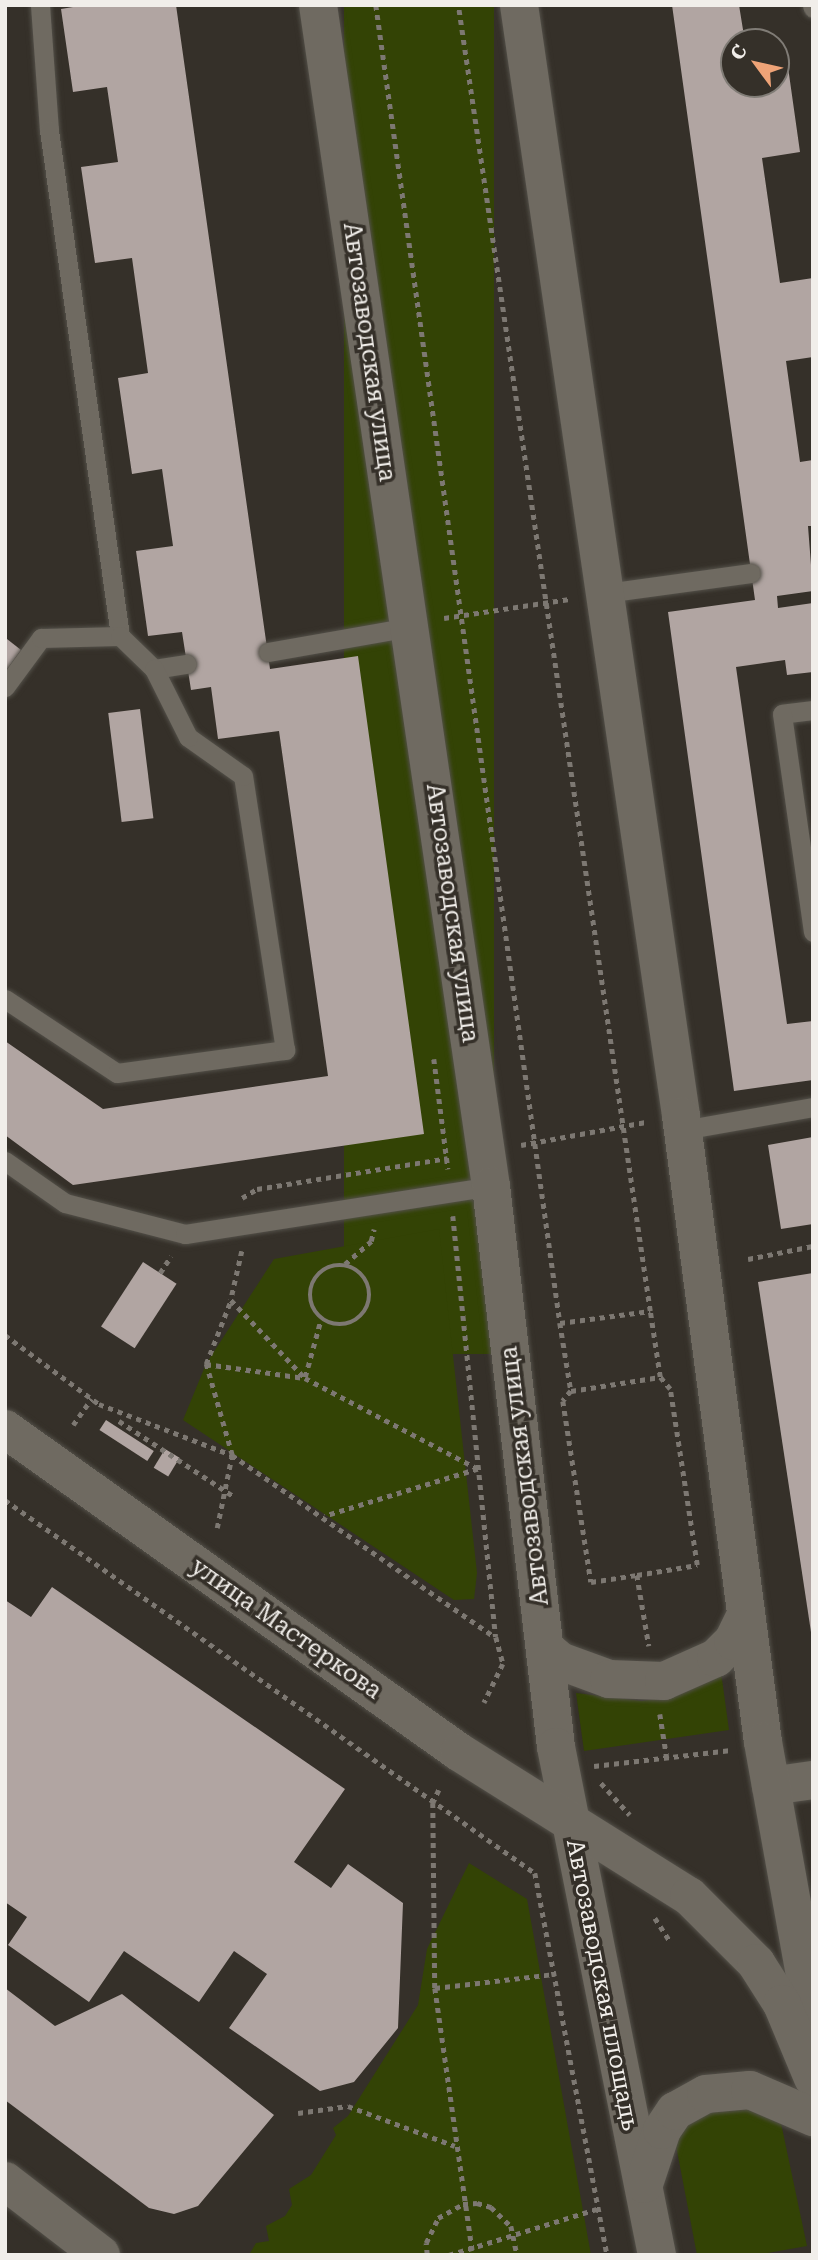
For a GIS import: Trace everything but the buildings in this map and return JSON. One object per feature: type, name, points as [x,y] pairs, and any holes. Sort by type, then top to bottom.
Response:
[{"type":"main road","name":"Автозаводская улица","points":[[318,5],[425,623],[545,1648],[570,1823]]},
{"type":"main road","points":[[519,5],[592,595],[668,1125],[771,1786],[813,2019]]},
{"type":"main road","name":"улица Мастеркова","points":[[5,1429],[458,1752],[570,1823]]},
{"type":"main road","points":[[545,1648],[560,1661],[609,1679],[664,1681],[716,1658],[733,1641],[746,1614]]},
{"type":"main road","points":[[771,1786],[813,1780]]},
{"type":"main road","name":"Автозаводская площадь","points":[[570,1823],[666,1880],[727,1930],[782,2004],[813,2078]]},
{"type":"main road","name":"Автозаводская площадь","points":[[570,1823],[657,2255]]},
{"type":"main road","points":[[643,2187],[662,2130],[676,2111],[706,2094],[750,2090],[813,2117]]},
{"type":"main road","points":[[5,2180],[102,2255]]},
{"type":"lane","points":[[5,999],[117,1073],[285,1049],[243,776],[188,737],[155,669],[120,636],[50,131],[40,5]]},
{"type":"lane","points":[[592,595],[751,573]]},
{"type":"lane","points":[[268,652],[425,623]]},
{"type":"lane","points":[[5,688],[41,638],[120,636]]},
{"type":"lane","points":[[155,669],[187,664]]},
{"type":"lane","points":[[813,710],[782,714],[813,932]]},
{"type":"lane","points":[[668,1125],[813,1107]]},
{"type":"lane","points":[[5,1161],[79,1207],[185,1234],[491,1186]]},
{"type":"path","points":[[376,5],[533,1142],[571,1391]]},
{"type":"path","points":[[458,5],[649,1311],[660,1377],[670,1389],[696,1566],[591,1582],[563,1401],[571,1391],[660,1377]]},
{"type":"path","points":[[425,623],[592,595]]},
{"type":"path","points":[[509,1146],[621,1127],[668,1125]]},
{"type":"path","points":[[447,1158],[496,1637],[503,1664],[484,1703]]},
{"type":"path","points":[[217,1528],[232,1455],[206,1364],[231,1300],[257,1189]]},
{"type":"path","points":[[748,1258],[813,1246]]},
{"type":"path","points":[[305,1378],[321,1319],[310,1293],[317,1275],[334,1265],[361,1273],[370,1289],[363,1315],[338,1326],[321,1319]]},
{"type":"path","points":[[231,1300],[305,1378],[478,1469]]},
{"type":"path","points":[[560,1323],[649,1311]]},
{"type":"path","points":[[5,1335],[91,1399],[232,1455],[496,1637]]},
{"type":"path","points":[[206,1364],[305,1378]]},
{"type":"path","points":[[73,1425],[91,1399]]},
{"type":"path","points":[[119,1421],[233,1496]]},
{"type":"path","points":[[324,1516],[478,1469]]},
{"type":"path","points":[[5,1500],[535,1873],[607,2255]]},
{"type":"path","points":[[586,1766],[732,1750]]},
{"type":"path","points":[[439,1790],[433,1803],[435,1989],[463,2204],[472,2252]]},
{"type":"path","points":[[649,1909],[670,1941]]},
{"type":"path","points":[[435,1989],[555,1974]]},
{"type":"path","points":[[298,2113],[348,2106],[455,2146]]},
{"type":"path","points":[[427,2255],[426,2243],[438,2218],[463,2204],[491,2207],[516,2235],[517,2255]]},
{"type":"path","points":[[449,2255],[472,2252],[597,2209]]},
{"type":"green space","points":[[344,5],[494,5],[494,1354],[344,1354]]},
{"type":"green space","points":[[439,1229],[477,1573],[474,1599],[454,1600],[183,1420],[206,1364],[274,1259]]},
{"type":"green space","points":[[721,1672],[729,1730],[584,1751],[576,1693],[642,1701],[667,1697]]},
{"type":"green space","points":[[469,1863],[527,1899],[591,2255],[249,2255],[256,2243],[269,2241],[266,2226],[285,2216],[292,2205],[289,2189],[311,2175],[336,2135],[333,2128],[348,2116],[418,2005],[427,1949]]},
{"type":"green space","points":[[694,2109],[778,2109],[807,2246],[757,2255],[697,2255],[673,2130]]}]
